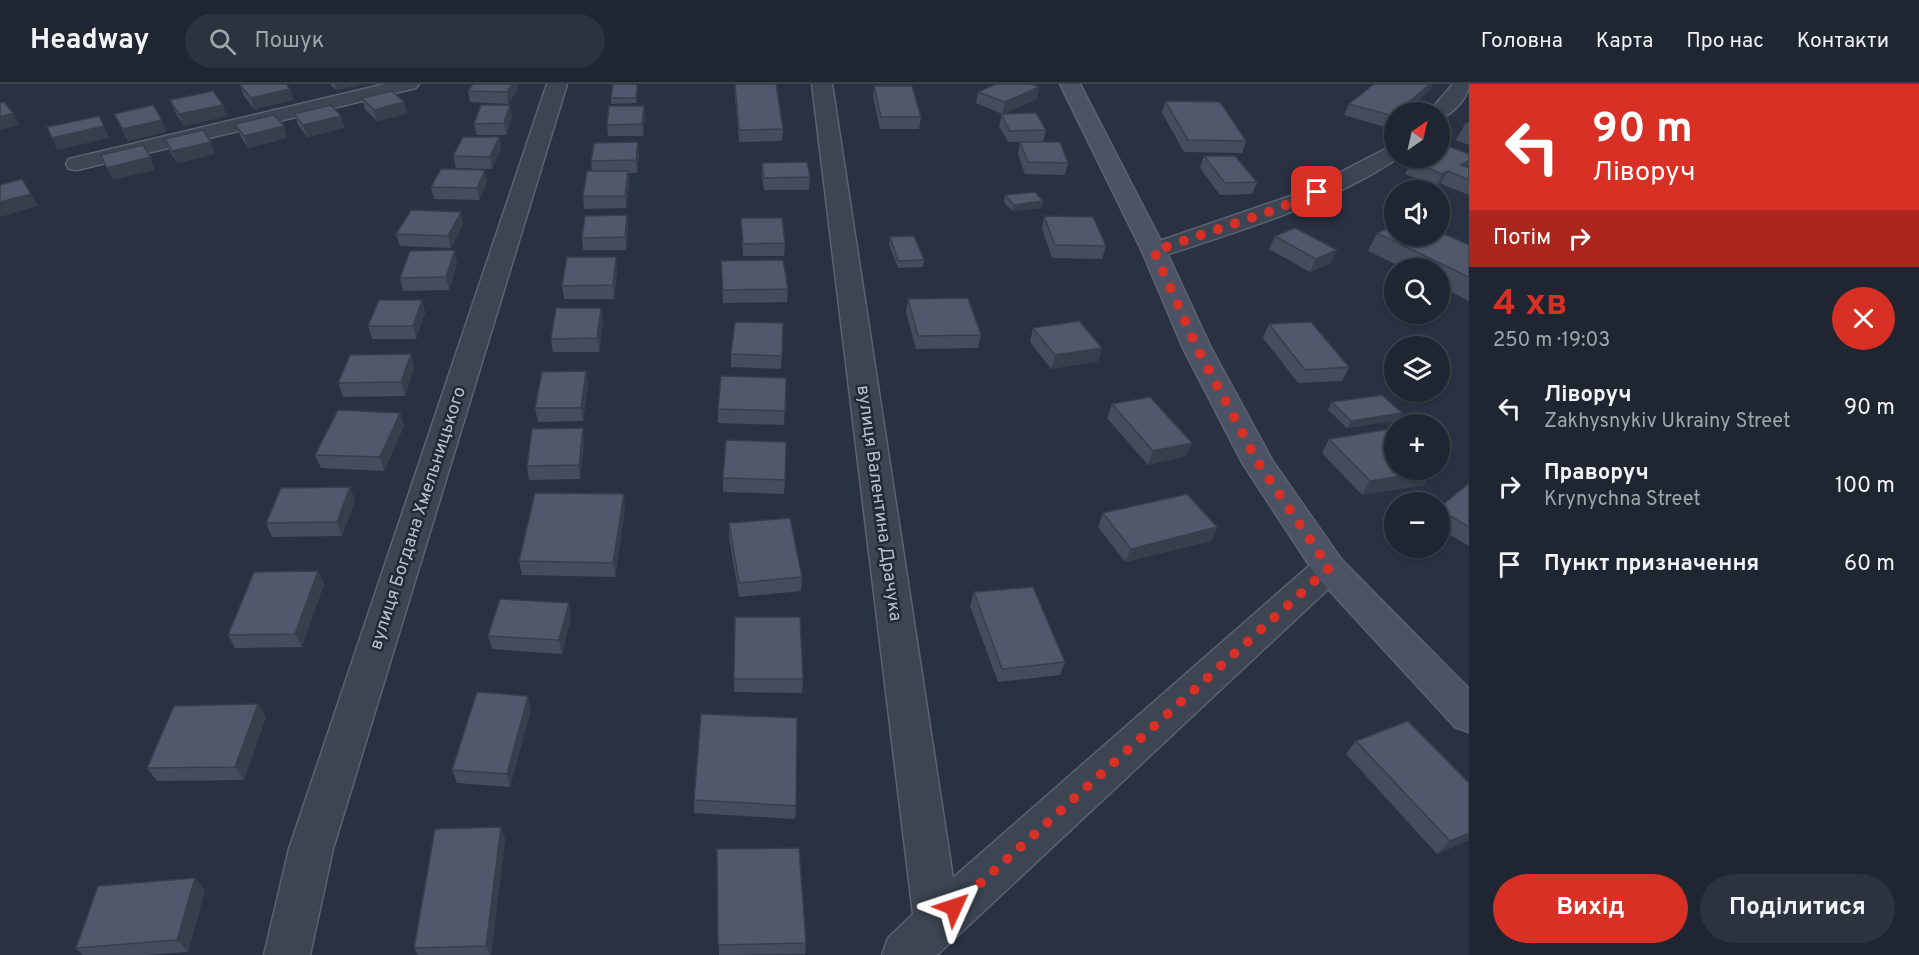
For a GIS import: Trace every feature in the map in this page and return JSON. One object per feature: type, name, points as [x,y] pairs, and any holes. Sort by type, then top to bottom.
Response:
[{"type":"main road","points":[[1070,84],[1154,251],[1197,348],[1259,464],[1329,568],[1469,715]]},
{"type":"street","points":[[77,164],[409,84]]},
{"type":"street","name":"вулиця Богдана Хмельницького","points":[[287,955],[311,849],[557,84]]},
{"type":"street","name":"вулиця Валентина Драчука","points":[[822,84],[937,922]]},
{"type":"street","points":[[1450,102],[1463,84]]},
{"type":"street","points":[[1154,251],[1274,210],[1339,183],[1384,156]]},
{"type":"street","points":[[905,955],[937,922],[1329,568]]},
{"type":"building","points":[[286,84],[290,89],[251,98],[240,85]]},
{"type":"building","points":[[473,84],[512,84],[507,92],[468,91]]},
{"type":"building","points":[[613,84],[637,84],[636,98],[611,98]]},
{"type":"building","points":[[735,84],[776,84],[783,129],[739,130]]},
{"type":"building","points":[[996,84],[1031,84],[1039,87],[1005,102],[978,92]]},
{"type":"building","points":[[1374,84],[1430,84],[1409,102],[1384,102],[1384,114],[1349,104]]},
{"type":"building","points":[[874,86],[912,86],[921,117],[881,117]]},
{"type":"building","points":[[213,91],[223,105],[179,114],[170,100]]},
{"type":"building","points":[[392,91],[404,102],[374,110],[362,98]]},
{"type":"building","points":[[1165,101],[1220,102],[1246,141],[1188,140]]},
{"type":"building","points":[[4,102],[13,113],[0,117],[0,103]]},
{"type":"building","points":[[153,105],[162,120],[123,129],[114,114]]},
{"type":"building","points":[[331,105],[341,116],[303,125],[294,114]]},
{"type":"building","points":[[481,105],[510,105],[504,123],[474,124]]},
{"type":"building","points":[[609,106],[644,106],[642,124],[607,125]]},
{"type":"building","points":[[1036,113],[1046,130],[1010,131],[1001,114]]},
{"type":"building","points":[[274,115],[284,126],[244,136],[235,124]]},
{"type":"building","points":[[99,116],[104,126],[52,138],[47,127]]},
{"type":"building","points":[[203,130],[211,142],[172,151],[165,139]]},
{"type":"building","points":[[463,137],[499,137],[490,157],[453,156]]},
{"type":"building","points":[[638,142],[636,160],[591,161],[594,143]]},
{"type":"building","points":[[1020,142],[1060,142],[1068,163],[1028,162]]},
{"type":"building","points":[[143,145],[150,157],[107,168],[101,155]]},
{"type":"building","points":[[1450,147],[1469,154],[1469,161],[1461,165],[1469,168],[1469,180],[1448,171],[1442,174],[1428,168],[1450,168]]},
{"type":"building","points":[[1204,156],[1235,156],[1257,182],[1225,183]]},
{"type":"building","points":[[807,162],[810,177],[764,178],[762,163]]},
{"type":"building","points":[[441,169],[485,170],[477,188],[431,187]]},
{"type":"building","points":[[587,171],[628,171],[625,196],[583,196]]},
{"type":"building","points":[[22,179],[31,194],[0,202],[0,185]]},
{"type":"building","points":[[1035,192],[1043,201],[1014,205],[1005,195]]},
{"type":"building","points":[[411,210],[461,212],[448,236],[396,234]]},
{"type":"building","points":[[627,215],[625,237],[582,238],[585,216]]},
{"type":"building","points":[[1044,216],[1093,217],[1106,246],[1055,245]]},
{"type":"building","points":[[741,218],[782,218],[785,243],[743,244]]},
{"type":"building","points":[[1295,228],[1337,250],[1316,259],[1275,236]]},
{"type":"building","points":[[1384,230],[1384,236],[1377,233]]},
{"type":"building","points":[[914,236],[924,260],[898,261],[890,237]]},
{"type":"building","points":[[1450,236],[1469,245],[1469,277],[1450,268],[1450,258],[1429,258],[1404,246],[1450,246]]},
{"type":"building","points":[[455,250],[446,277],[400,278],[410,251]]},
{"type":"building","points":[[567,257],[616,257],[613,285],[562,286]]},
{"type":"building","points":[[783,260],[788,289],[723,290],[721,261]]},
{"type":"building","points":[[968,298],[981,335],[918,336],[908,299]]},
{"type":"building","points":[[379,300],[422,300],[413,326],[368,326]]},
{"type":"building","points":[[556,308],[601,308],[597,338],[551,339]]},
{"type":"building","points":[[1079,321],[1102,348],[1055,355],[1033,328]]},
{"type":"building","points":[[735,322],[783,323],[782,356],[731,354]]},
{"type":"building","points":[[1311,322],[1349,367],[1305,370],[1269,324]]},
{"type":"building","points":[[411,354],[401,382],[338,383],[350,355]]},
{"type":"building","points":[[586,371],[581,408],[535,408],[542,372]]},
{"type":"building","points":[[721,376],[786,378],[785,411],[718,409]]},
{"type":"building","points":[[1382,395],[1384,402],[1390,402],[1402,413],[1384,414],[1351,421],[1332,402]]},
{"type":"building","points":[[1150,397],[1192,443],[1153,451],[1112,404]]},
{"type":"building","points":[[338,410],[400,413],[380,457],[315,455]]},
{"type":"building","points":[[583,428],[579,465],[527,466],[532,429]]},
{"type":"building","points":[[1384,430],[1384,479],[1370,481],[1329,439]]},
{"type":"building","points":[[726,440],[786,442],[785,480],[723,478]]},
{"type":"building","points":[[1469,483],[1469,527],[1450,516],[1450,499]]},
{"type":"building","points":[[350,487],[337,522],[266,523],[281,488]]},
{"type":"building","points":[[535,493],[624,494],[613,563],[519,561]]},
{"type":"building","points":[[1187,494],[1217,527],[1131,549],[1103,513]]},
{"type":"building","points":[[790,518],[802,577],[739,583],[729,523]]},
{"type":"building","points":[[318,571],[295,634],[228,635],[254,572]]},
{"type":"building","points":[[1033,587],[1065,662],[1002,669],[974,592]]},
{"type":"building","points":[[500,599],[569,603],[559,640],[488,636]]},
{"type":"building","points":[[735,617],[800,617],[803,679],[734,679]]},
{"type":"building","points":[[477,692],[528,696],[507,774],[452,770]]},
{"type":"building","points":[[258,704],[235,767],[147,768],[174,706]]},
{"type":"building","points":[[701,714],[797,718],[796,806],[694,800]]},
{"type":"building","points":[[1408,721],[1469,783],[1469,833],[1450,841],[1356,741]]},
{"type":"building","points":[[501,827],[486,946],[414,948],[435,829]]},
{"type":"building","points":[[799,848],[806,943],[718,945],[717,849]]},
{"type":"building","points":[[195,878],[177,940],[76,948],[98,886]]},
{"type":"route","points":[[954,907],[1329,568],[1259,464],[1197,348],[1154,251],[1274,210],[1317,192]]}]
